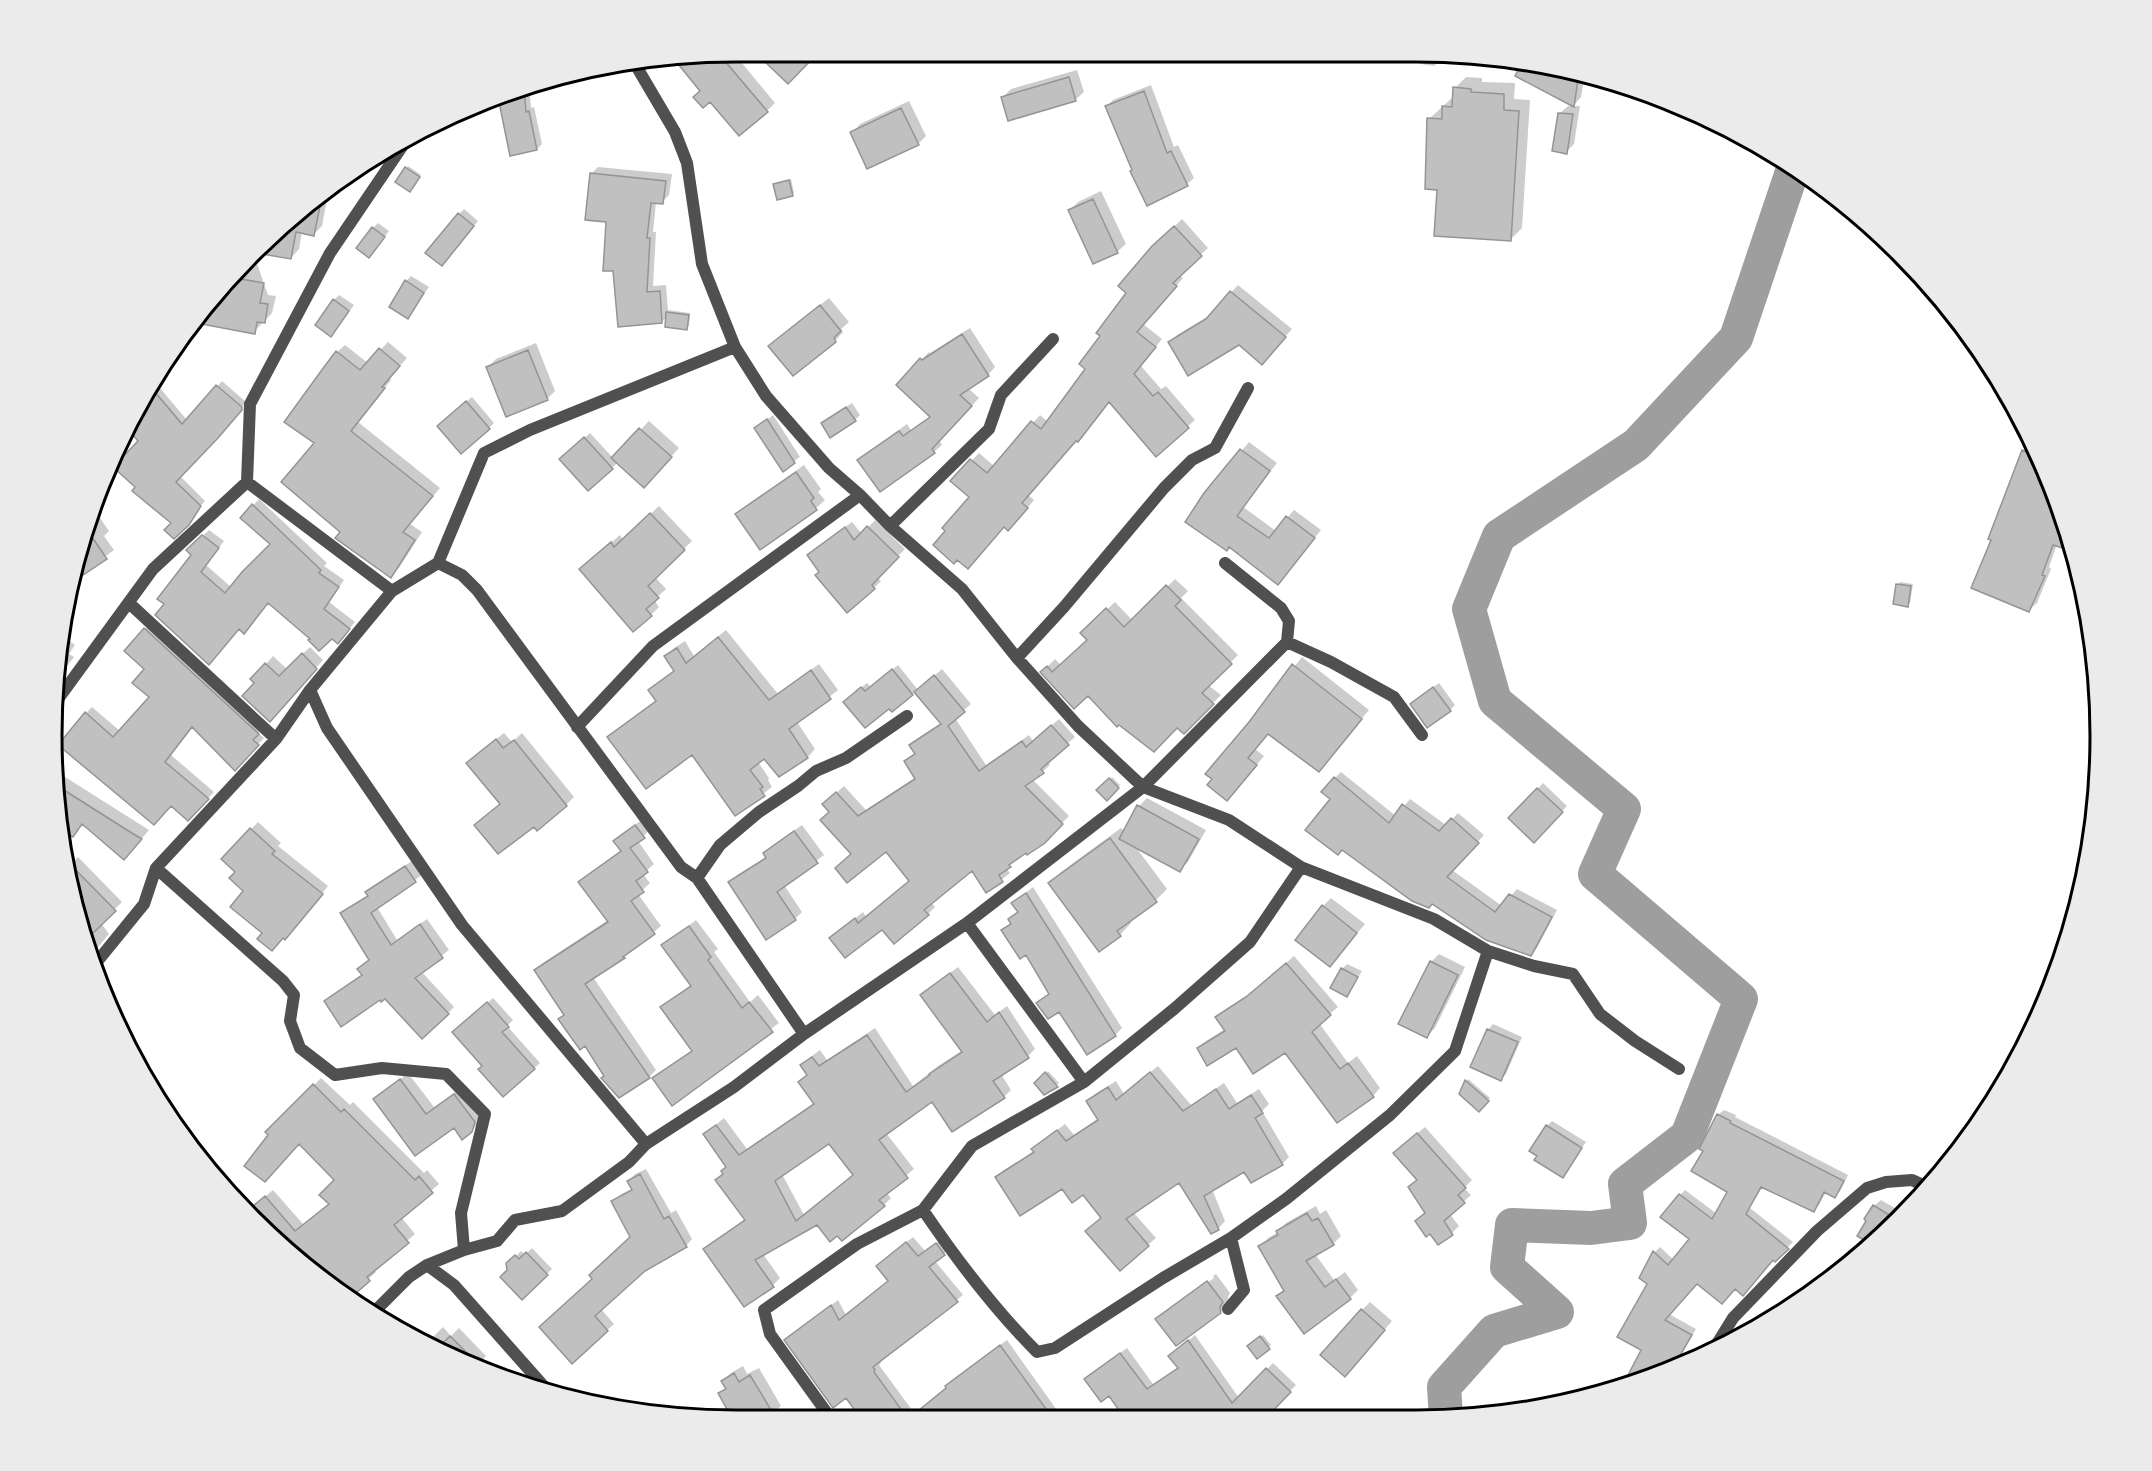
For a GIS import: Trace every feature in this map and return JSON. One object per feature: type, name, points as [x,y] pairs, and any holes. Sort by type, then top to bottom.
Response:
[{"type":"street","points":[[638,69],[675,132],[687,163],[702,264],[735,347],[766,396],[829,468],[890,526],[962,589],[1017,658],[1078,726],[1143,787],[1229,819],[1301,867],[1434,919],[1488,951],[1534,966],[1573,974],[1599,1014],[1635,1041],[1679,1069]]},
{"type":"street","points":[[63,692],[153,569],[247,482],[250,404],[330,253],[399,152]]},
{"type":"street","points":[[890,526],[989,429],[1001,394],[1053,339]]},
{"type":"street","points":[[100,959],[144,904],[156,868],[276,739],[310,690],[392,591],[438,563],[484,453],[530,430],[735,347]]},
{"type":"street","points":[[1017,658],[1064,607],[1164,488],[1192,460],[1215,448],[1248,388]]},
{"type":"street","points":[[247,482],[392,591]]},
{"type":"street","points":[[577,727],[653,646],[860,495]]},
{"type":"street","points":[[438,563],[462,575],[477,590],[681,867],[698,878],[804,1034]]},
{"type":"street","points":[[379,1307],[410,1277],[427,1265],[464,1250],[497,1241],[515,1221],[562,1211],[629,1162],[646,1144],[734,1087],[804,1034],[967,923],[1143,787],[1287,642],[1288,621],[1281,608],[1225,563]]},
{"type":"street","points":[[129,603],[276,739]]},
{"type":"street","points":[[1287,642],[1331,662],[1394,697],[1422,735]]},
{"type":"street","points":[[310,690],[327,728],[462,925],[646,1144]]},
{"type":"street","points":[[698,878],[720,845],[759,812],[816,771],[846,758],[907,716]]},
{"type":"street","points":[[825,1410],[770,1334],[764,1310],[857,1244],[923,1210],[972,1146],[1084,1082],[1174,1009],[1250,942],[1301,867]]},
{"type":"street","points":[[156,868],[283,981],[294,995],[290,1021],[300,1048],[335,1075],[382,1068],[446,1074],[485,1114],[461,1213],[464,1250]]},
{"type":"street","points":[[967,923],[1084,1082]]},
{"type":"street","points":[[923,1210],[949,1249],[1013,1329],[1036,1352],[1055,1348],[1163,1278],[1231,1238],[1286,1199],[1390,1115],[1455,1051],[1488,951]]},
{"type":"street","points":[[1722,1336],[1733,1318],[1817,1231],[1868,1188],[1886,1182],[1912,1180],[1919,1184]]},
{"type":"street","points":[[1228,1309],[1244,1290],[1231,1238]]},
{"type":"street","points":[[427,1265],[454,1285],[538,1380]]},
{"type":"building","points":[[726,62],[768,112],[739,136],[710,102],[703,108],[693,97],[700,91],[678,64]]},
{"type":"building","points":[[765,62],[809,62],[788,84]]},
{"type":"building","points":[[1519,69],[1578,81],[1574,107],[1515,76]]},
{"type":"building","points":[[1069,77],[1076,101],[1008,121],[1001,97]]},
{"type":"building","points":[[1453,87],[1471,89],[1471,92],[1504,94],[1504,110],[1519,111],[1511,241],[1434,236],[1437,190],[1425,189],[1427,118],[1442,119],[1442,106],[1452,107]]},
{"type":"building","points":[[1144,91],[1167,153],[1171,151],[1188,186],[1147,206],[1130,171],[1132,170],[1105,106]]},
{"type":"building","points":[[525,95],[526,112],[529,111],[537,150],[510,156],[500,105]]},
{"type":"building","points":[[901,108],[919,145],[867,169],[850,132]]},
{"type":"building","points":[[1558,113],[1573,114],[1567,154],[1552,151]]},
{"type":"building","points":[[405,167],[420,177],[410,192],[395,182]]},
{"type":"building","points":[[590,173],[666,181],[663,204],[651,203],[647,238],[650,238],[647,292],[660,291],[662,323],[618,327],[613,271],[603,271],[606,222],[585,220]]},
{"type":"building","points":[[789,180],[793,196],[777,200],[773,184]]},
{"type":"building","points":[[1093,199],[1118,253],[1093,264],[1068,210]]},
{"type":"building","points":[[320,205],[314,236],[296,232],[291,259],[264,254]]},
{"type":"building","points":[[458,213],[474,226],[442,266],[425,253]]},
{"type":"building","points":[[1174,226],[1202,256],[1173,283],[1177,286],[1137,332],[1156,347],[1134,374],[1153,396],[1158,392],[1189,428],[1156,457],[1109,402],[1078,442],[1076,441],[1022,503],[1028,508],[1008,531],[1004,527],[968,569],[957,560],[954,564],[933,545],[945,531],[942,528],[969,497],[950,481],[970,459],[987,473],[1031,421],[1041,429],[1085,369],[1079,364],[1100,336],[1096,333],[1126,293],[1118,286],[1152,246]]},
{"type":"building","points":[[372,227],[385,237],[369,258],[356,248]]},
{"type":"building","points":[[240,279],[264,283],[260,303],[268,304],[265,323],[257,322],[255,334],[202,324]]},
{"type":"building","points":[[405,280],[424,293],[408,319],[389,307]]},
{"type":"building","points":[[1230,291],[1286,337],[1262,365],[1239,345],[1188,376],[1168,342],[1206,319]]},
{"type":"building","points":[[333,299],[349,311],[331,337],[315,325]]},
{"type":"building","points":[[820,305],[841,331],[834,338],[836,342],[793,376],[768,346]]},
{"type":"building","points":[[666,312],[689,315],[687,330],[665,327]]},
{"type":"building","points":[[962,334],[989,376],[960,395],[972,406],[932,449],[935,453],[880,492],[857,460],[899,431],[903,436],[930,417],[896,385],[920,358],[922,360]]},
{"type":"building","points":[[379,348],[400,366],[351,431],[433,496],[403,532],[415,540],[391,578],[335,538],[340,532],[281,482],[314,443],[284,422],[324,367],[336,351],[360,370]]},
{"type":"building","points":[[528,350],[548,400],[506,417],[486,367]]},
{"type":"building","points":[[216,385],[242,407],[242,410],[218,438],[176,482],[201,506],[189,525],[174,539],[164,530],[171,523],[132,491],[135,487],[116,470],[122,458],[138,441],[132,434],[155,393],[182,424]]},
{"type":"building","points":[[466,401],[490,429],[461,454],[437,426]]},
{"type":"building","points":[[846,407],[856,421],[830,438],[821,423]]},
{"type":"building","points":[[767,419],[795,463],[783,472],[754,428]]},
{"type":"building","points":[[639,428],[672,457],[644,488],[611,458]]},
{"type":"building","points":[[584,437],[613,469],[588,491],[559,459]]},
{"type":"building","points":[[1240,449],[1270,471],[1237,516],[1269,538],[1286,516],[1315,538],[1278,585],[1229,547],[1227,551],[1185,522],[1204,493]]},
{"type":"building","points":[[2022,450],[2028,452],[2055,519],[2064,549],[2053,545],[2042,575],[2045,576],[2029,612],[1971,588],[1991,540],[1988,539]]},
{"type":"building","points":[[796,472],[814,498],[811,501],[817,510],[760,550],[735,514]]},
{"type":"building","points":[[252,504],[321,570],[319,573],[339,587],[324,609],[350,629],[338,644],[332,639],[319,651],[308,640],[310,639],[268,603],[244,634],[239,629],[209,665],[155,615],[164,604],[157,599],[191,555],[186,550],[202,535],[219,548],[201,572],[225,593],[270,544],[240,518]]},
{"type":"building","points":[[650,513],[685,550],[648,586],[659,598],[646,609],[652,616],[633,632],[579,569],[611,542],[614,547]]},
{"type":"building","points":[[867,526],[899,557],[872,585],[875,589],[847,613],[815,575],[819,572],[807,555],[845,527],[854,540]]},
{"type":"building","points":[[92,536],[107,559],[80,577]]},
{"type":"building","points":[[1896,584],[1911,586],[1908,607],[1893,604]]},
{"type":"building","points":[[1166,585],[1181,600],[1175,606],[1232,664],[1202,693],[1214,704],[1184,734],[1177,728],[1154,752],[1119,725],[1117,727],[1088,696],[1074,709],[1040,672],[1047,666],[1052,672],[1087,640],[1080,633],[1106,608],[1124,627]]},
{"type":"building","points":[[144,628],[259,734],[253,740],[259,745],[235,771],[192,727],[165,762],[209,799],[188,821],[171,806],[154,825],[62,749],[62,740],[85,712],[113,737],[149,697],[132,683],[144,669],[124,651]]},
{"type":"building","points":[[718,637],[769,700],[811,670],[831,699],[789,729],[808,758],[779,777],[764,759],[750,770],[763,787],[760,789],[765,796],[735,816],[692,755],[646,789],[607,737],[656,701],[648,690],[674,671],[664,656],[677,648],[686,663]]},
{"type":"building","points":[[302,653],[317,669],[270,722],[242,696],[254,683],[250,679],[265,663],[279,676]]},
{"type":"building","points":[[1292,664],[1362,719],[1319,772],[1268,734],[1248,758],[1257,765],[1227,801],[1207,785],[1212,779],[1205,774],[1249,722]]},
{"type":"building","points":[[892,669],[913,695],[892,712],[889,709],[865,728],[843,702],[861,687],[865,691]]},
{"type":"building","points":[[934,675],[965,712],[948,726],[979,771],[1022,741],[1026,747],[1051,725],[1069,745],[1041,769],[1044,773],[1025,786],[1063,824],[1045,843],[1009,865],[1011,867],[999,875],[1003,882],[986,893],[972,871],[924,910],[929,915],[894,944],[882,930],[845,958],[829,938],[855,918],[858,923],[909,881],[886,852],[847,883],[835,868],[851,854],[820,820],[829,812],[822,804],[836,792],[858,816],[915,779],[904,761],[915,754],[909,745],[941,724],[914,692]]},
{"type":"building","points":[[1433,687],[1451,711],[1427,728],[1410,704]]},
{"type":"building","points":[[496,739],[503,748],[514,740],[567,806],[537,831],[534,827],[498,854],[474,825],[500,804],[466,763]]},
{"type":"building","points":[[1334,777],[1389,823],[1402,804],[1439,831],[1451,818],[1479,843],[1447,877],[1495,912],[1509,894],[1552,917],[1531,956],[1486,940],[1432,904],[1429,908],[1412,901],[1342,850],[1338,855],[1305,830],[1330,799],[1321,792]]},
{"type":"building","points":[[1109,778],[1119,788],[1107,801],[1096,790]]},
{"type":"building","points":[[1537,788],[1563,812],[1534,843],[1508,818]]},
{"type":"building","points":[[64,790],[142,839],[124,860],[82,824],[73,837],[69,834]]},
{"type":"building","points":[[1137,805],[1199,839],[1180,872],[1119,839]]},
{"type":"building","points":[[635,825],[645,838],[630,848],[648,872],[636,881],[644,892],[631,901],[655,934],[623,957],[625,958],[585,984],[650,1078],[619,1098],[601,1078],[604,1076],[585,1046],[580,1050],[558,1019],[564,1015],[534,970],[608,922],[578,882],[621,851],[613,841]]},
{"type":"building","points":[[250,828],[275,851],[272,854],[323,894],[285,940],[283,938],[272,951],[257,939],[262,933],[230,907],[243,891],[229,878],[235,872],[221,859]]},
{"type":"building","points":[[794,831],[818,863],[777,892],[796,920],[766,940],[728,882],[766,858],[763,853]]},
{"type":"building","points":[[1110,838],[1157,902],[1117,931],[1121,936],[1099,952],[1048,883]]},
{"type":"building","points":[[405,866],[416,882],[371,913],[391,945],[420,924],[443,958],[415,978],[449,1014],[422,1039],[385,999],[381,1002],[380,1000],[341,1027],[324,1001],[362,975],[357,969],[369,960],[340,913],[368,896],[365,892]]},
{"type":"building","points":[[74,869],[116,911],[92,935]]},
{"type":"building","points":[[1026,893],[1116,1036],[1087,1055],[1059,1012],[1048,1019],[1036,1003],[1049,994],[1026,955],[1020,959],[1001,930],[1011,924],[1008,919],[1018,912],[1011,903]]},
{"type":"building","points":[[1322,905],[1357,933],[1330,967],[1295,940]]},
{"type":"building","points":[[689,926],[711,957],[708,960],[742,1008],[749,1002],[773,1032],[672,1106],[652,1078],[692,1051],[660,1007],[691,986],[661,945]]},
{"type":"building","points":[[1430,961],[1458,975],[1427,1038],[1398,1024]]},
{"type":"building","points":[[1286,963],[1331,1015],[1312,1032],[1340,1069],[1348,1063],[1374,1097],[1337,1123],[1285,1053],[1253,1074],[1236,1048],[1207,1066],[1197,1048],[1225,1031],[1215,1017],[1246,997]]},
{"type":"building","points":[[1341,968],[1358,977],[1347,997],[1330,988]]},
{"type":"building","points":[[950,973],[987,1022],[999,1012],[1029,1058],[993,1081],[1005,1098],[952,1132],[932,1102],[879,1140],[908,1178],[879,1200],[885,1206],[842,1241],[837,1236],[830,1242],[817,1225],[755,1260],[774,1287],[744,1307],[703,1249],[745,1220],[715,1180],[723,1174],[721,1171],[726,1167],[703,1134],[716,1125],[739,1155],[814,1104],[798,1082],[807,1075],[800,1065],[812,1057],[819,1066],[867,1035],[906,1092],[962,1052],[920,995]],"holes":[[[829,1144],[853,1175],[796,1221],[775,1181]]]},
{"type":"building","points":[[487,1002],[509,1027],[502,1032],[535,1069],[503,1097],[478,1069],[482,1066],[452,1032]]},
{"type":"building","points":[[1487,1029],[1518,1042],[1501,1081],[1470,1067]]},
{"type":"building","points":[[1045,1072],[1058,1087],[1044,1095],[1034,1083]]},
{"type":"building","points":[[1150,1072],[1183,1111],[1216,1089],[1229,1109],[1251,1095],[1263,1113],[1255,1118],[1283,1165],[1251,1183],[1244,1172],[1204,1196],[1219,1230],[1211,1234],[1179,1183],[1126,1219],[1149,1246],[1120,1271],[1085,1231],[1101,1218],[1083,1195],[1072,1203],[1062,1189],[1020,1216],[995,1177],[1034,1152],[1031,1149],[1057,1130],[1066,1141],[1098,1120],[1086,1101],[1108,1087],[1116,1100]]},
{"type":"building","points":[[400,1079],[426,1114],[454,1094],[475,1122],[472,1132],[462,1140],[454,1128],[415,1156],[373,1099]]},
{"type":"building","points":[[1465,1080],[1489,1101],[1479,1112],[1459,1094]]},
{"type":"building","points":[[313,1084],[341,1112],[344,1109],[415,1180],[419,1176],[433,1193],[394,1225],[409,1243],[367,1277],[370,1281],[356,1293],[291,1242],[253,1206],[265,1196],[295,1231],[329,1204],[319,1195],[334,1180],[299,1144],[265,1182],[244,1166],[268,1135],[265,1132]]},
{"type":"building","points":[[1717,1114],[1731,1121],[1730,1123],[1844,1181],[1835,1198],[1824,1192],[1814,1212],[1761,1187],[1746,1214],[1789,1249],[1775,1262],[1773,1260],[1743,1296],[1735,1289],[1722,1304],[1697,1284],[1665,1320],[1692,1335],[1680,1355],[1628,1376],[1641,1350],[1617,1337],[1647,1284],[1639,1278],[1653,1251],[1668,1265],[1689,1239],[1660,1217],[1679,1194],[1712,1219],[1727,1192],[1691,1171],[1703,1151],[1699,1149]]},
{"type":"building","points":[[1546,1125],[1582,1148],[1563,1178],[1534,1160],[1537,1156],[1529,1151]]},
{"type":"building","points":[[1417,1133],[1466,1188],[1458,1195],[1465,1203],[1444,1221],[1453,1235],[1438,1245],[1430,1234],[1426,1237],[1415,1221],[1425,1213],[1408,1187],[1417,1180],[1393,1153]]},
{"type":"building","points":[[640,1174],[664,1219],[669,1216],[687,1247],[645,1271],[595,1316],[608,1331],[572,1364],[539,1327],[592,1279],[589,1275],[630,1237],[611,1201],[632,1190],[627,1181]]},
{"type":"building","points":[[1873,1205],[1890,1215],[1863,1240],[1857,1236],[1866,1221],[1864,1219]]},
{"type":"building","points":[[1307,1213],[1312,1221],[1318,1218],[1334,1245],[1306,1261],[1325,1287],[1336,1279],[1351,1299],[1304,1334],[1276,1296],[1284,1291],[1258,1246],[1278,1235],[1276,1231]]},
{"type":"building","points":[[906,1242],[918,1256],[936,1243],[945,1255],[929,1267],[958,1302],[873,1367],[874,1372],[901,1410],[855,1410],[846,1398],[833,1408],[784,1340],[831,1305],[839,1320],[888,1281],[876,1266]]},
{"type":"building","points":[[526,1252],[548,1275],[522,1300],[500,1277],[507,1270],[506,1263],[515,1255],[519,1259]]},
{"type":"building","points":[[1207,1281],[1223,1302],[1220,1307],[1221,1313],[1176,1346],[1155,1319]]},
{"type":"building","points":[[1361,1309],[1385,1330],[1345,1377],[1320,1355]]},
{"type":"building","points":[[450,1336],[467,1353],[443,1343]]},
{"type":"building","points":[[1260,1336],[1270,1349],[1257,1359],[1247,1346]]},
{"type":"building","points":[[1188,1340],[1232,1403],[1266,1368],[1291,1392],[1274,1410],[1119,1410],[1109,1396],[1101,1402],[1084,1379],[1120,1353],[1147,1389],[1178,1368],[1168,1356]]},
{"type":"building","points":[[1000,1345],[1047,1410],[919,1410],[946,1388],[945,1386]]},
{"type":"building","points":[[734,1373],[739,1382],[750,1375],[771,1410],[727,1410],[718,1393],[726,1389],[721,1381]]},
{"type":"waterway","points":[[1445,1409],[1444,1387],[1494,1331],[1557,1312],[1507,1267],[1512,1225],[1591,1228],[1630,1223],[1625,1184],[1687,1136],[1741,999],[1595,874],[1624,809],[1495,701],[1469,609],[1499,536],[1636,445],[1736,338],[1791,175]]}]
